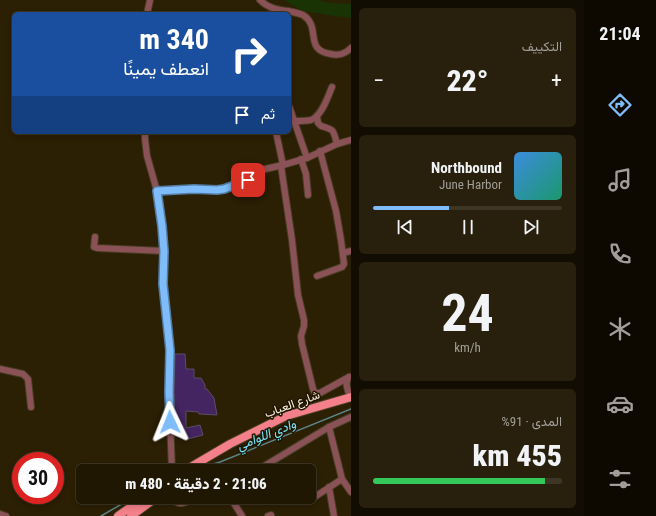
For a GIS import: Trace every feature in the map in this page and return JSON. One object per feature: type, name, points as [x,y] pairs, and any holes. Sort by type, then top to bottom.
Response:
[{"type":"main road","name":"شارع العباب","points":[[196,464],[243,437],[286,416],[351,397]]},
{"type":"main road","name":"شارع العباب","points":[[205,464],[232,447],[243,437]]},
{"type":"main road","points":[[118,516],[135,504]]},
{"type":"main road","points":[[127,516],[130,511],[139,504]]},
{"type":"main road","points":[[134,514],[148,504]]},
{"type":"street","points":[[147,12],[150,0]]},
{"type":"street","points":[[260,0],[265,5],[274,9],[299,13],[304,16],[311,25],[315,45],[321,52],[336,55],[345,53],[351,48]]},
{"type":"street","points":[[294,122],[310,120],[317,116],[322,109],[332,87]]},
{"type":"street","points":[[291,112],[304,159],[308,195]]},
{"type":"street","points":[[317,116],[318,123],[321,126],[333,131],[337,144]]},
{"type":"street","points":[[144,134],[157,191],[162,226],[164,251],[163,284],[170,350],[169,392],[172,464]]},
{"type":"street","points":[[276,134],[292,240],[298,295],[304,320],[301,340],[313,389],[316,393],[320,394],[350,376]]},
{"type":"street","points":[[157,191],[194,189],[220,190],[248,180],[261,170],[282,166],[304,159],[337,144],[351,140]]},
{"type":"street","points":[[317,276],[342,267],[344,264],[336,211],[320,151]]},
{"type":"street","points":[[95,237],[94,247],[97,248],[164,251]]},
{"type":"street","points":[[343,253],[351,251]]},
{"type":"street","points":[[0,369],[26,376],[29,383],[31,408]]},
{"type":"street","points":[[350,376],[346,384],[351,397]]},
{"type":"street","points":[[268,464],[329,427],[351,417]]},
{"type":"street","points":[[329,427],[342,478],[351,492]]},
{"type":"street","points":[[316,496],[342,478]]},
{"type":"street","points":[[329,487],[334,516]]},
{"type":"street","points":[[234,504],[242,516]]},
{"type":"street","points":[[0,514],[6,516]]},
{"type":"green space","points":[[284,0],[319,0],[325,2],[351,3],[351,18],[303,11]]},
{"type":"building","points":[[175,354],[185,354],[186,369],[194,369],[194,378],[201,378],[205,385],[205,389],[207,389],[214,398],[217,415],[199,414],[198,412],[186,411],[186,428],[200,425],[203,435],[184,440],[183,435],[175,436]]},
{"type":"waterway","name":"وادي اللوامي","points":[[213,464],[351,409]]},
{"type":"waterway","name":"وادي اللوامي","points":[[101,516],[122,504]]},
{"type":"route","points":[[170,422],[170,350],[163,284],[164,251],[162,226],[157,191],[194,189],[220,190],[248,180]]}]
